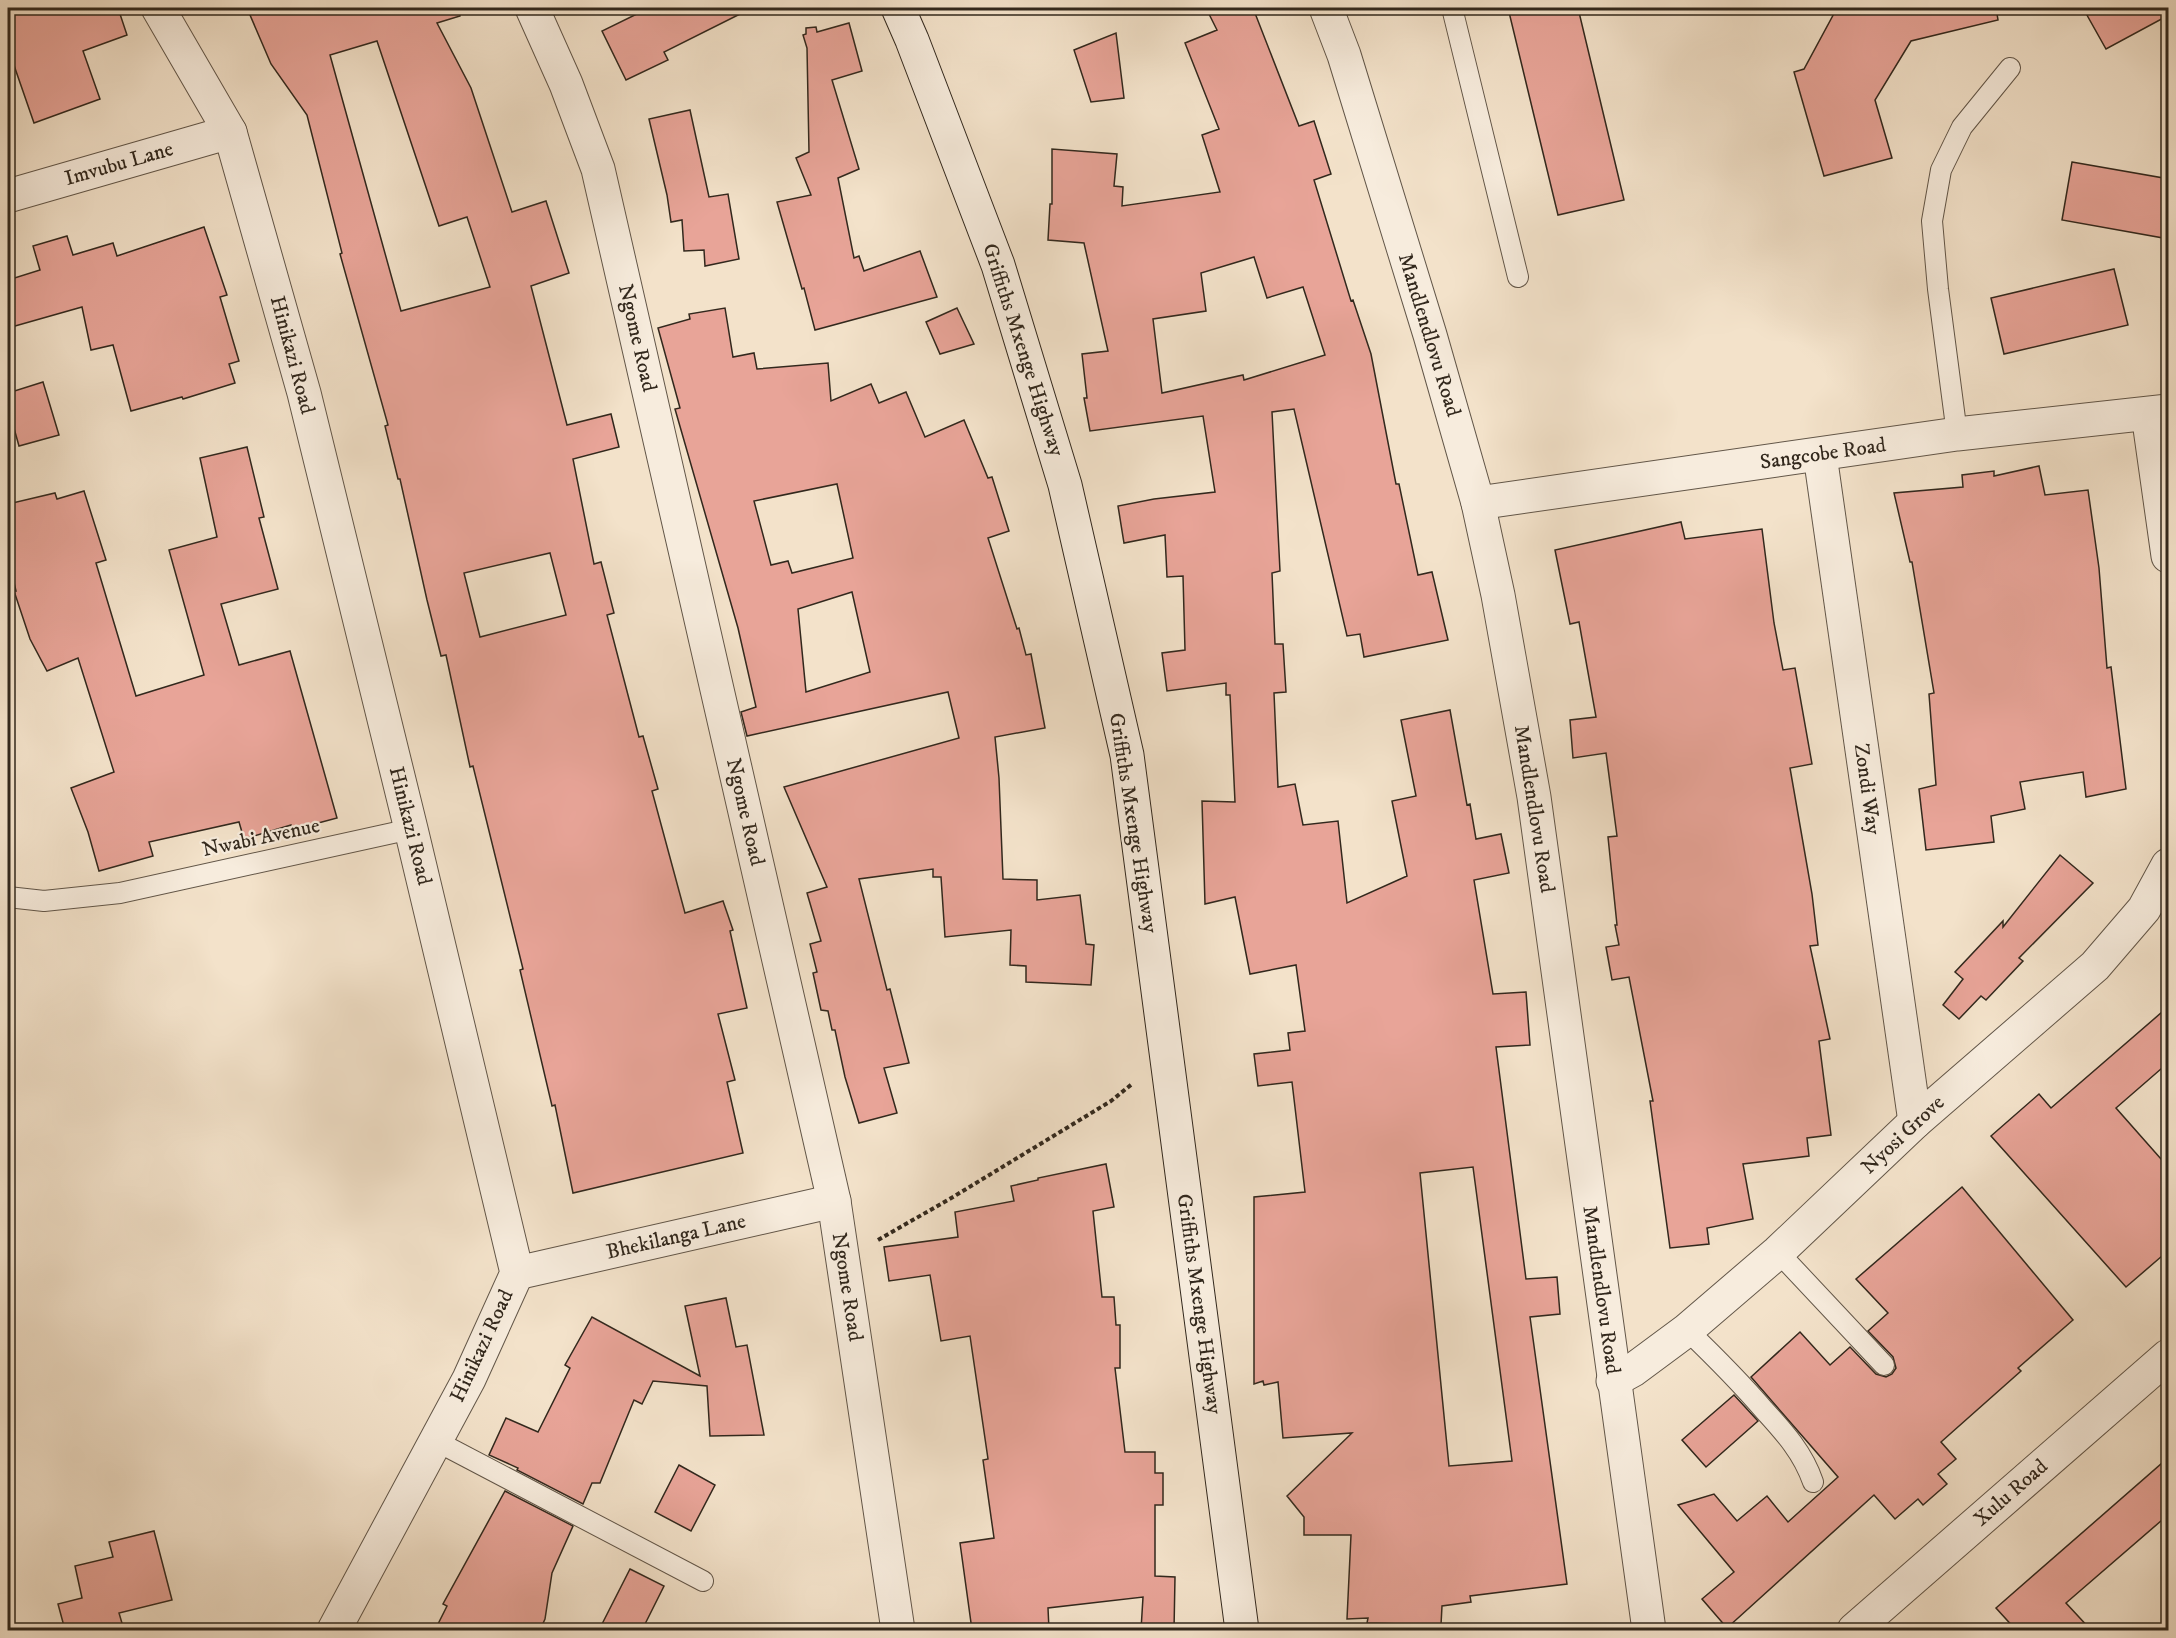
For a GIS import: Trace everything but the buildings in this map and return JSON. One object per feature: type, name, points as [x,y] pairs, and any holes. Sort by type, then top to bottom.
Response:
[{"type":"street","name":"Hinikazi Road","points":[[158,8],[230,132],[304,393],[517,1273],[469,1379],[339,1629]]},
{"type":"street","name":"Ngome Road","points":[[532,8],[566,84],[598,169],[834,1201],[898,1630]]},
{"type":"street","name":"Griffiths Mxenge Highway","points":[[898,8],[912,39],[998,265],[1065,485],[1127,755],[1242,1630]]},
{"type":"street","name":"Mandlendlovu Road","points":[[1326,8],[1344,55],[1430,335],[1478,503],[1498,595],[1534,797],[1649,1630]]},
{"type":"street","name":"Imvubu Lane","points":[[8,196],[230,132]]},
{"type":"street","name":"Sangcobe Road","points":[[1478,503],[1957,434],[2158,412]]},
{"type":"street","points":[[2158,412],[2169,556]]},
{"type":"street","name":"Zondi Way","points":[[1820,455],[1915,1122]]},
{"type":"street","name":"Nyosi Grove","points":[[1613,1381],[1633,1370],[1687,1330],[1778,1252],[1915,1122],[2095,966],[2144,909],[2169,865]]},
{"type":"street","name":"Bhekilanga Lane","points":[[517,1273],[834,1201]]},
{"type":"street","name":"Xulu Road","points":[[1854,1630],[2169,1356]]},
{"type":"lane","points":[[1452,8],[1518,277]]},
{"type":"lane","points":[[1957,434],[1938,289],[1932,221],[1941,170],[1962,127],[2010,68]]},
{"type":"lane","name":"Nwabi Avenue","points":[[8,897],[44,901],[120,893],[411,829]]},
{"type":"lane","points":[[1778,1252],[1884,1365]]},
{"type":"lane","points":[[1687,1330],[1734,1376],[1796,1446],[1808,1467],[1813,1482]]},
{"type":"lane","points":[[436,1441],[703,1581]]},
{"type":"path","points":[[843,1260],[953,1197],[1111,1101],[1166,1058]]},
{"type":"waterway","points":[[2164,1630],[2168,1626]]}]
